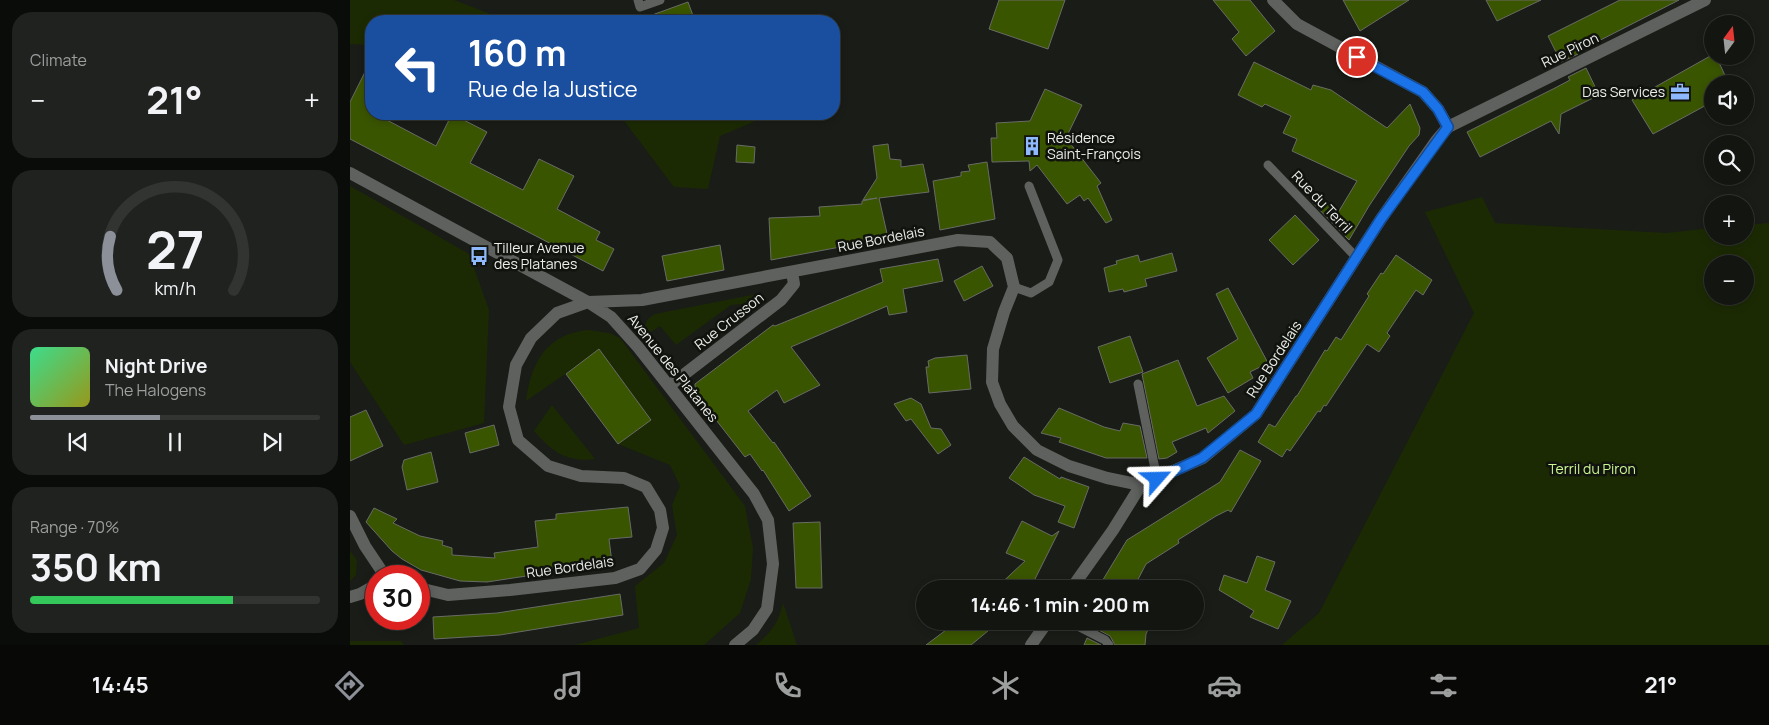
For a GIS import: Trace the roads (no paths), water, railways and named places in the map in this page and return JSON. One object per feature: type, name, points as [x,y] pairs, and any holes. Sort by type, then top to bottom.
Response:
[{"type":"street","points":[[1273,0],[1297,24],[1423,92],[1438,109],[1448,127]]},
{"type":"street","name":"Rue Piron","points":[[1448,127],[1705,0]]},
{"type":"street","name":"Rue Bordelais","points":[[1142,485],[1202,458],[1256,414],[1381,219],[1448,127]]},
{"type":"street","name":"Avenue des Platanes","points":[[350,173],[588,302],[611,317],[670,386],[754,494],[768,520],[774,564],[767,609],[753,630],[735,645]]},
{"type":"street","name":"Rue Bordelais","points":[[430,591],[448,595],[614,578],[640,569],[656,550],[663,528],[660,510],[646,487],[624,478],[581,476],[548,466],[518,440],[509,407],[516,365],[531,338],[557,313],[588,302],[642,300],[958,240],[990,242],[1007,258],[1014,287]]},
{"type":"street","name":"Rue Crusson","points":[[670,386],[781,300],[794,284],[792,272]]},
{"type":"street","points":[[1014,287],[993,349],[992,382],[1000,404],[1014,426],[1038,450],[1069,466],[1107,478],[1142,485],[1077,580]]},
{"type":"street","points":[[350,516],[365,546],[378,565]]},
{"type":"street","points":[[350,597],[365,591]]},
{"type":"street","points":[[1031,645],[1042,630]]},
{"type":"lane","points":[[638,0],[640,7],[660,0]]},
{"type":"lane","name":"Rue du Terril","points":[[1268,165],[1357,258]]},
{"type":"lane","points":[[1014,287],[1031,293],[1037,290],[1049,282],[1058,260],[1029,186]]},
{"type":"lane","points":[[1138,384],[1157,479]]},
{"type":"lane","points":[[1086,630],[1105,640],[1108,645]]},
{"type":"place","name":"Das Services","points":[[1680,92]]},
{"type":"place","name":"Résidence Saint-François","points":[[1032,146]]},
{"type":"place","name":"Tilleur Avenue des Platanes","points":[[479,256]]},
{"type":"park label","name":"Terril du Piron","points":[[1592,469]]}]
